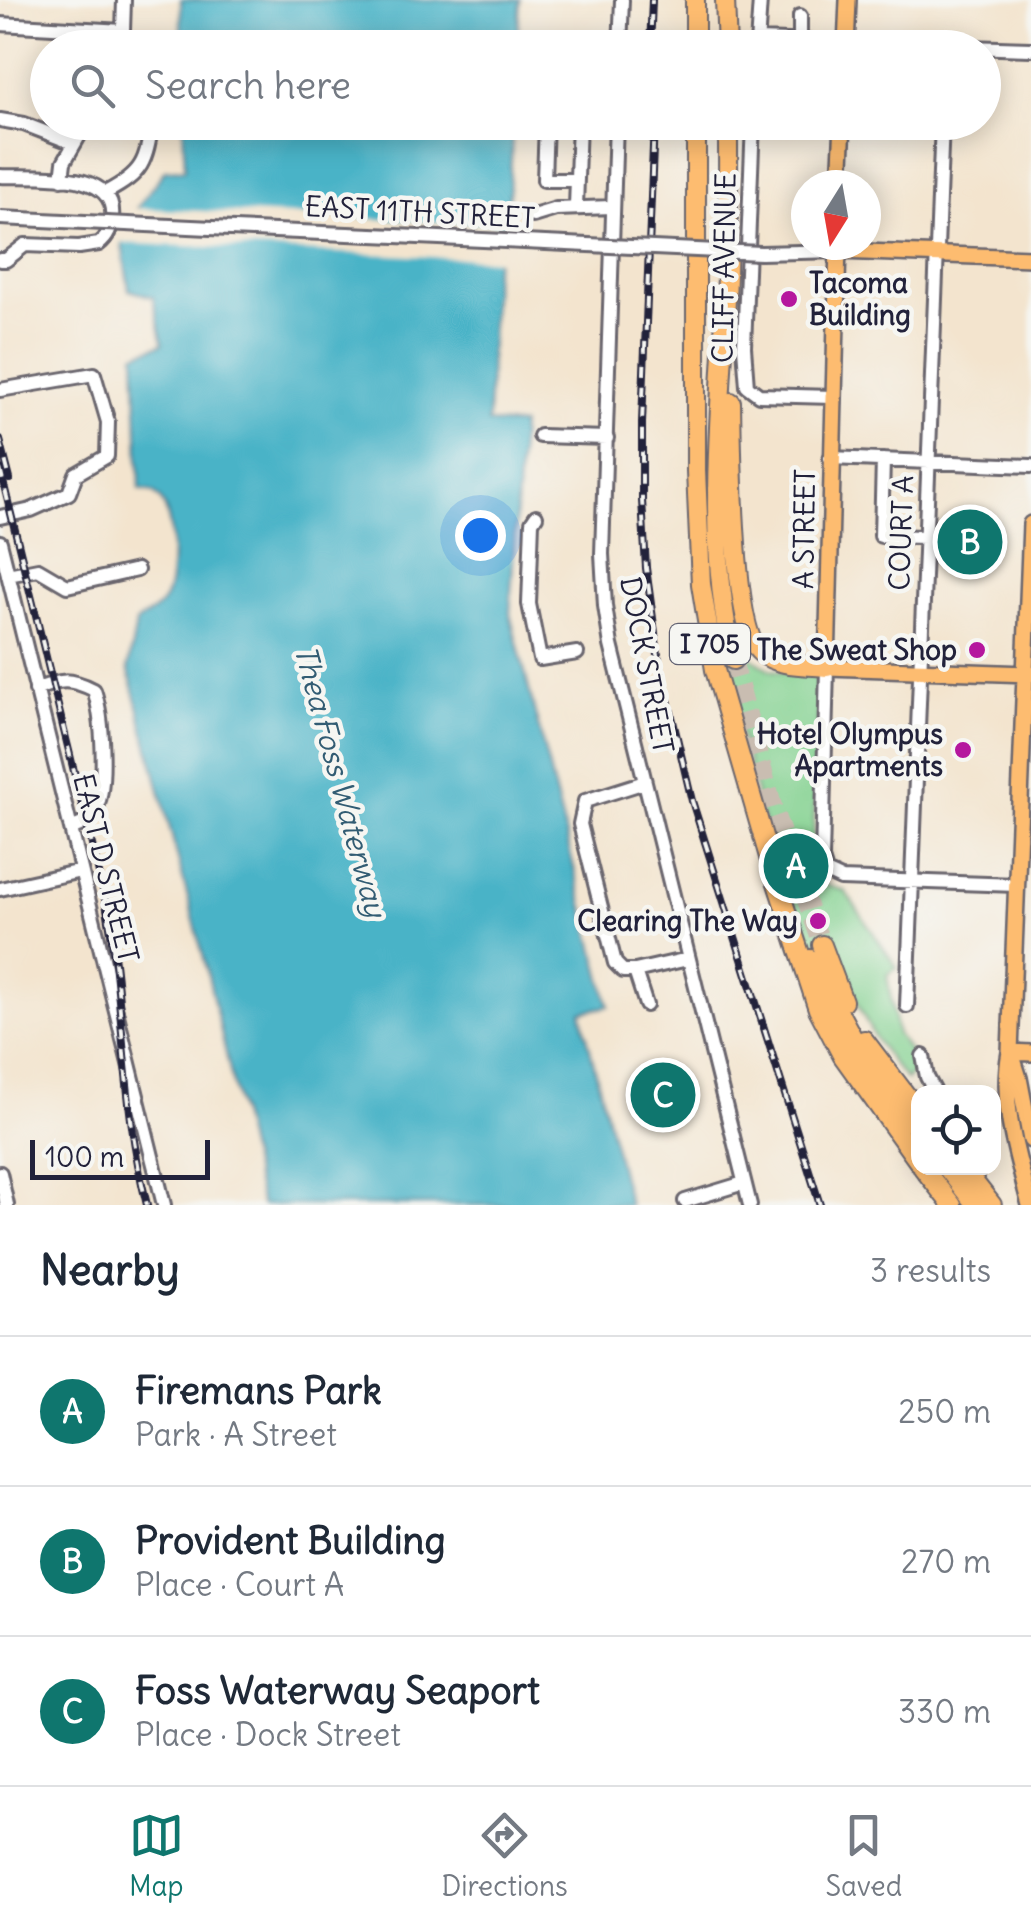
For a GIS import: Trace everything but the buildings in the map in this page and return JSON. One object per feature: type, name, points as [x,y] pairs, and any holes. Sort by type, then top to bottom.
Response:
[{"type":"highway","points":[[695,0],[695,30]]},
{"type":"highway","points":[[726,0],[726,30]]},
{"type":"highway","name":"I 705","points":[[696,140],[696,471],[706,623],[722,698],[787,909]]},
{"type":"highway","name":"I 705","points":[[728,140],[726,298],[716,527],[734,660]]},
{"type":"highway","points":[[726,298],[736,524],[746,630],[754,646],[771,659],[827,667]]},
{"type":"highway","points":[[787,909],[818,1009],[842,1055],[911,1151]]},
{"type":"highway","points":[[787,909],[854,1041],[911,1130]]},
{"type":"highway","points":[[822,945],[859,1032],[911,1118]]},
{"type":"highway","points":[[859,1032],[911,1102]]},
{"type":"highway","points":[[928,1175],[952,1205]]},
{"type":"highway","points":[[943,1175],[966,1205]]},
{"type":"highway","points":[[952,1175],[976,1205]]},
{"type":"highway","points":[[968,1175],[992,1205]]},
{"type":"main road","points":[[847,30],[848,0]]},
{"type":"main road","points":[[841,170],[842,140]]},
{"type":"main road","points":[[881,251],[1031,258]]},
{"type":"main road","name":"A STREET","points":[[827,667],[838,260]]},
{"type":"main road","points":[[1030,1205],[1006,1102],[1026,778],[1031,524]]},
{"type":"main road","points":[[827,667],[1028,674]]},
{"type":"main road","points":[[1010,1052],[1031,1053]]},
{"type":"main road","points":[[1010,1052],[1031,1140]]},
{"type":"street","points":[[123,30],[124,0]]},
{"type":"street","points":[[621,30],[622,0]]},
{"type":"street","points":[[758,30],[760,0]]},
{"type":"street","points":[[800,16],[800,30]]},
{"type":"street","points":[[0,24],[105,30]]},
{"type":"street","points":[[1001,48],[1031,49]]},
{"type":"street","points":[[0,120],[30,126]]},
{"type":"street","points":[[66,140],[74,143]]},
{"type":"street","points":[[62,179],[64,162],[76,140]]},
{"type":"street","points":[[106,192],[131,180],[138,172],[147,156],[149,140]]},
{"type":"street","points":[[545,140],[544,180],[577,180]]},
{"type":"street","points":[[576,207],[578,140]]},
{"type":"street","name":"DOCK STREET","points":[[615,140],[602,554],[605,606],[644,782],[750,1205]]},
{"type":"street","name":"CLIFF AVENUE","points":[[752,140],[744,347],[747,386],[760,395],[832,397]]},
{"type":"street","name":"COURT A","points":[[907,1006],[941,140]]},
{"type":"street","points":[[0,176],[94,184],[106,192],[113,206],[111,228],[98,244],[25,245],[6,260],[0,260]]},
{"type":"street","points":[[534,216],[576,207],[612,207]]},
{"type":"street","name":"EAST 11TH STREET","points":[[0,218],[762,253],[791,251]]},
{"type":"street","points":[[0,390],[94,374],[108,422],[106,456],[76,474],[69,493],[31,510],[0,517]]},
{"type":"street","points":[[540,436],[607,438]]},
{"type":"street","points":[[830,458],[1031,466]]},
{"type":"street","points":[[883,460],[881,536],[926,537]]},
{"type":"street","points":[[536,516],[532,522],[528,604],[540,660],[577,654]]},
{"type":"street","name":"EAST D STREET","points":[[0,542],[164,1205]]},
{"type":"street","points":[[8,575],[38,569],[67,586],[137,570]]},
{"type":"street","name":"A STREET","points":[[827,667],[822,859],[826,872],[841,879],[912,882]]},
{"type":"street","points":[[36,690],[61,680],[85,685],[94,690],[102,713],[97,808],[87,822],[71,829]]},
{"type":"street","points":[[644,782],[586,801],[580,820],[615,964],[622,970],[635,971],[688,959]]},
{"type":"street","points":[[0,890],[81,871]]},
{"type":"street","points":[[912,882],[1017,885]]},
{"type":"street","points":[[635,971],[646,1006]]},
{"type":"street","points":[[923,1056],[931,1085]]},
{"type":"street","points":[[0,1173],[8,1205]]},
{"type":"street","points":[[685,1201],[744,1183]]},
{"type":"green space","points":[[748,655],[771,670],[820,677],[812,870],[821,883],[845,891],[897,968],[887,975],[897,1034],[918,1063],[907,1080],[872,1033],[835,943],[807,943],[761,813],[724,669]]},
{"type":"water","points":[[181,0],[520,0],[518,30],[181,30]]},
{"type":"water","name":"Thea Foss Waterway","points":[[184,140],[512,140],[508,214],[494,269],[488,423],[521,425],[510,614],[609,1006],[581,1012],[629,1205],[261,1205],[205,963],[128,668],[136,623],[165,598],[171,575],[172,543],[162,502],[153,493],[140,489],[135,354],[163,344],[153,297],[129,290],[120,232],[165,170],[185,169]]},
{"type":"pier","points":[[132,208],[510,225],[501,260],[117,243],[116,230]]},
{"type":"tunnel","points":[[733,660],[775,813],[822,945]]},
{"type":"railway","points":[[651,30],[652,0]]},
{"type":"railway","points":[[653,140],[642,500],[646,568],[659,662],[692,801],[820,1205]]},
{"type":"railway","points":[[0,440],[10,479]]},
{"type":"railway","points":[[0,469],[105,898],[132,1129],[147,1205]]},
{"type":"place","name":"Tacoma Building","points":[[789,299]]},
{"type":"place","name":"Provident Building","points":[[970,542]]},
{"type":"place","name":"The Sweat Shop","points":[[977,650]]},
{"type":"place","name":"Hotel Olympus Apartments","points":[[963,750]]},
{"type":"place","name":"Firemans Park","points":[[796,866]]},
{"type":"place","name":"Clearing The Way","points":[[818,921]]},
{"type":"place","name":"Foss Waterway Seaport","points":[[663,1095]]}]
